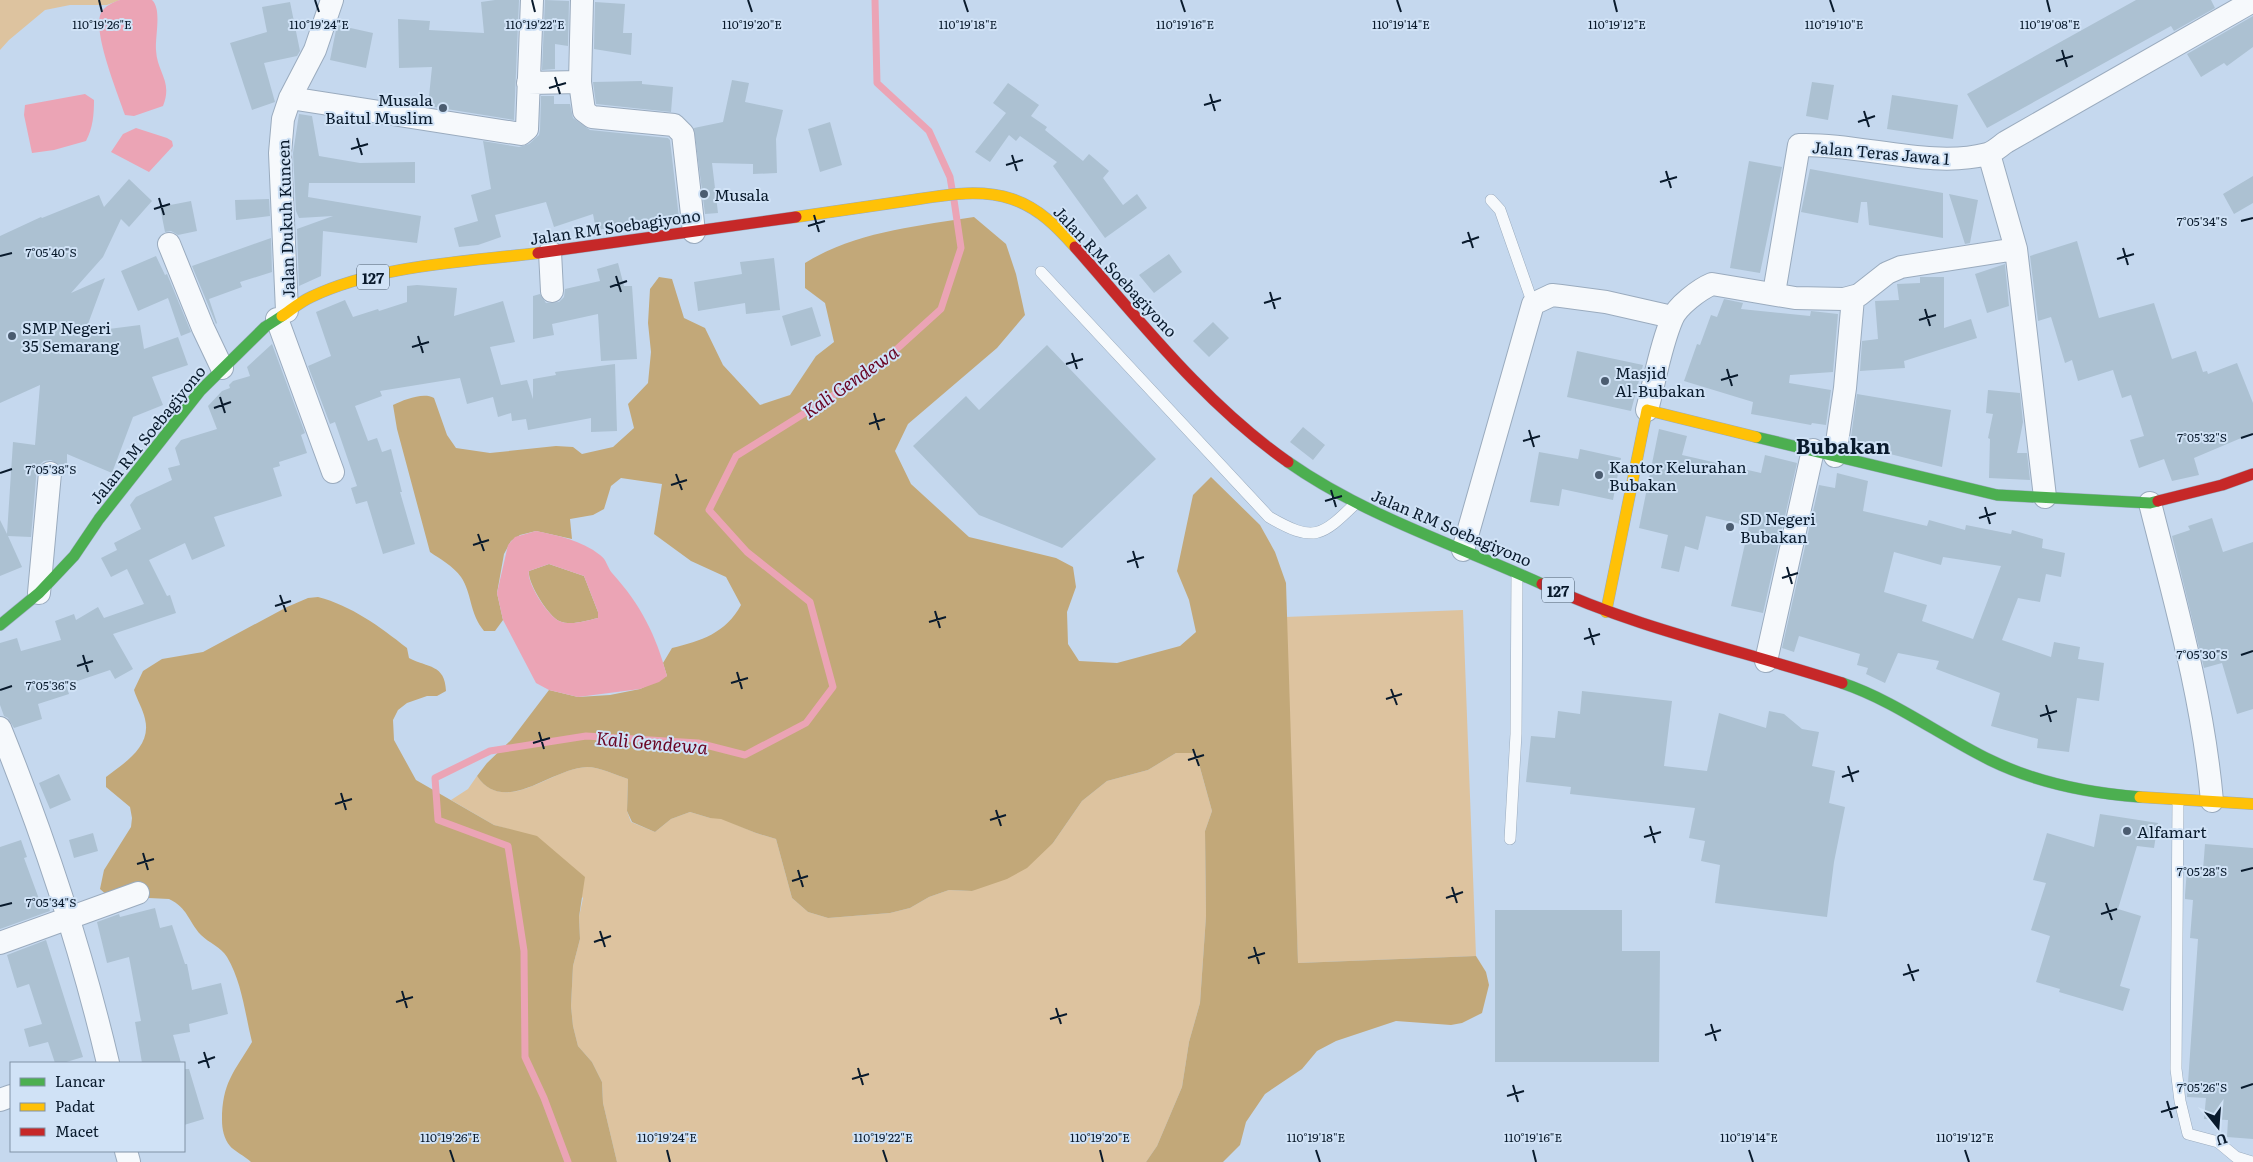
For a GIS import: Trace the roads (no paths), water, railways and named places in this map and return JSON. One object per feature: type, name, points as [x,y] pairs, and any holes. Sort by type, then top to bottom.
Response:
[{"type":"main road","name":"Jalan RM Soebagiyono","points":[[0,625],[39,593],[74,556],[99,520],[200,391],[222,368],[282,315],[331,289],[366,278],[427,267],[889,205],[960,193],[982,193],[1020,200],[1041,213],[1056,226],[1148,330],[1243,426],[1282,458],[1321,484],[1405,527],[1518,572],[1606,612],[1875,694],[2011,770],[2111,795],[2178,801],[2253,804]]},
{"type":"main road","points":[[1606,612],[1647,410],[1969,490],[1997,495],[2150,503],[2222,485],[2253,474]]},
{"type":"street","name":"Jalan Dukuh Kuncen","points":[[332,0],[315,50],[290,98],[283,119],[280,152],[282,315],[333,472]]},
{"type":"street","points":[[290,98],[518,134],[523,133],[526,129],[532,0]]},
{"type":"street","points":[[582,0],[580,82],[584,111],[592,117],[674,125],[680,129],[683,134],[694,232]]},
{"type":"street","name":"Jalan Teras Jawa 1","points":[[1774,293],[1799,145],[1821,144],[1950,159],[1989,154],[2006,142],[2253,1]]},
{"type":"street","points":[[528,84],[580,82]]},
{"type":"street","points":[[1989,154],[2016,249],[2045,497]]},
{"type":"street","points":[[169,244],[203,328],[222,368]]},
{"type":"street","points":[[1647,410],[1672,317],[1697,291],[1712,284],[1774,293],[1794,298],[1853,298],[1887,273],[1901,267],[2016,249]]},
{"type":"street","points":[[550,252],[552,290]]},
{"type":"street","points":[[1463,550],[1533,304],[1552,295],[1606,302],[1672,317]]},
{"type":"street","points":[[1835,456],[1845,388],[1853,298]]},
{"type":"street","points":[[1766,661],[1813,450]]},
{"type":"street","points":[[39,593],[50,473]]},
{"type":"street","points":[[2150,503],[2195,684],[2208,755],[2212,801]]},
{"type":"street","points":[[0,728],[49,854],[69,918],[108,1062]]},
{"type":"street","points":[[0,943],[138,894]]},
{"type":"lane","points":[[1491,200],[1500,210],[1533,304]]},
{"type":"lane","points":[[1041,272],[1269,517],[1297,531],[1320,533],[1334,526],[1356,503]]},
{"type":"lane","points":[[1510,840],[1516,734],[1518,572]]},
{"type":"lane","points":[[2178,801],[2176,1069],[2180,1102],[2188,1134],[2218,1142],[2236,1157],[2252,1162]]},
{"type":"waterway","name":"Kali Gendewa","points":[[875,0],[877,83],[929,131],[950,177],[952,189]]},
{"type":"waterway","name":"Kali Gendewa","points":[[568,1162],[544,1098],[525,1057],[524,951],[508,846],[438,820],[435,778],[490,751],[586,736],[698,743],[745,755],[806,723],[833,687],[810,602],[747,552],[709,510],[736,456],[853,383],[888,357],[941,309],[961,248],[954,200]]},
{"type":"place","name":"Musala Baitul Muslim","points":[[443,108]]},
{"type":"place","name":"Musala","points":[[704,194]]},
{"type":"place","name":"SMP Negeri 35 Semarang","points":[[12,336]]},
{"type":"place","name":"Masjid Al-Bubakan","points":[[1605,381]]},
{"type":"place","name":"Kantor Kelurahan Bubakan","points":[[1599,475]]},
{"type":"place","name":"SD Negeri Bubakan","points":[[1730,527]]},
{"type":"place","name":"Alfamart","points":[[2127,831]]},
{"type":"district","name":"Bubakan","points":[[1843,444]]}]
